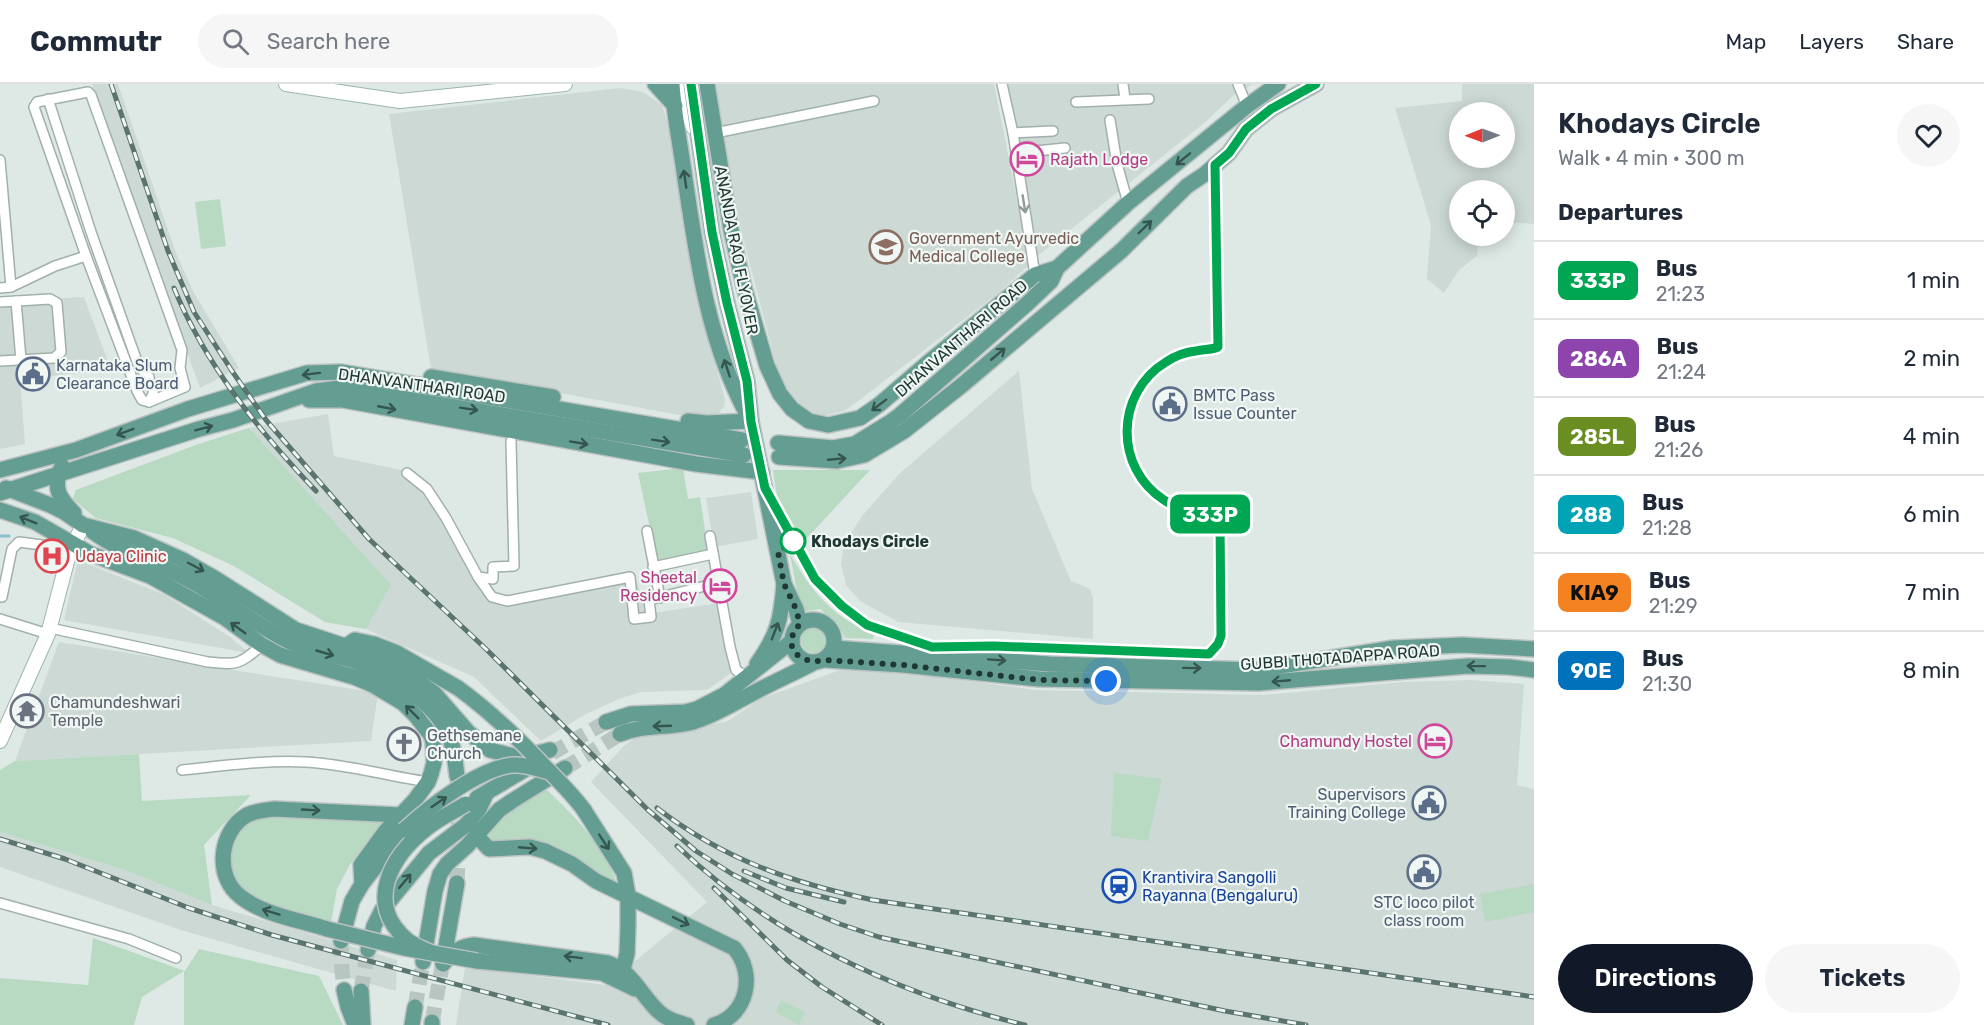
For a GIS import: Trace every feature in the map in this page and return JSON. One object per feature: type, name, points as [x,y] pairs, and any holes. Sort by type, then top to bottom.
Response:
[{"type":"main road","points":[[286,84],[400,101],[565,84]]},
{"type":"main road","points":[[655,84],[675,106]]},
{"type":"main road","points":[[672,84],[697,262],[705,300],[748,437],[762,472],[784,584],[796,609],[800,624]]},
{"type":"main road","points":[[679,84],[699,146]]},
{"type":"main road","name":"ANANDA RAO FLYOVER","points":[[691,84],[712,232],[728,309],[747,381],[748,437]]},
{"type":"main road","points":[[707,84],[731,230],[744,287],[767,366],[780,394],[792,409],[809,421],[828,425],[860,418],[880,404],[1035,275],[1057,268]]},
{"type":"main road","name":"DHANVANTHARI ROAD","points":[[1278,84],[1247,106],[1128,203],[1057,268],[1052,281],[900,416],[855,444],[833,448],[778,450],[837,461],[864,454],[904,431],[961,386],[1121,250],[1187,186],[1222,159],[1246,129],[1271,109],[1316,84]]},
{"type":"main road","points":[[1208,138],[1222,159]]},
{"type":"main road","points":[[728,309],[735,311],[742,318],[764,380],[771,389],[780,394]]},
{"type":"main road","name":"DHANVANTHARI ROAD","points":[[0,470],[76,450],[188,409],[307,373],[341,372],[364,367],[474,383],[684,421],[707,423],[748,437]]},
{"type":"main road","name":"DHANVANTHARI ROAD","points":[[3,489],[233,420],[316,391],[340,388],[748,437]]},
{"type":"main road","points":[[288,400],[343,400],[696,464],[762,472]]},
{"type":"main road","points":[[76,450],[58,474],[58,486],[62,501],[82,525],[134,538],[159,549],[201,569],[296,630],[346,646],[395,666],[420,682],[443,702],[468,732],[490,750],[513,756],[551,752],[486,794],[436,821],[418,835],[392,867],[385,888],[384,900],[391,921],[407,940],[435,961]]},
{"type":"main road","points":[[3,489],[50,505],[109,543],[193,582],[290,642],[353,661],[384,674],[430,708],[440,720],[452,745],[457,776]]},
{"type":"main road","points":[[0,510],[35,522],[71,549],[132,568],[167,585],[225,618],[280,655],[374,685],[403,703],[425,726],[434,742],[434,763],[428,783],[352,901],[341,941]]},
{"type":"main road","points":[[0,741],[49,631],[71,549],[82,525]]},
{"type":"main road","points":[[744,678],[776,635],[782,612],[784,584]]},
{"type":"main road","points":[[620,734],[641,728],[678,725],[701,720],[725,710],[754,692],[824,657],[835,643],[832,630],[827,624],[814,619],[800,624],[795,629],[792,641],[800,658],[824,657]]},
{"type":"main road","points":[[346,646],[355,640],[397,653],[458,688],[501,722],[573,796],[624,873],[628,895],[627,954],[618,973]]},
{"type":"main road","points":[[606,722],[644,712],[673,713],[697,709],[724,695],[792,641]]},
{"type":"main road","name":"GUBBI THOTADAPPA ROAD","points":[[824,657],[1256,670],[1394,648],[1462,645],[1534,649]]},
{"type":"main road","name":"GUBBI THOTADAPPA ROAD","points":[[824,657],[1039,680],[1258,683],[1468,666],[1534,670]]},
{"type":"main road","points":[[550,772],[536,767],[514,765],[494,769],[477,777],[424,812],[403,822],[340,812],[274,809],[247,815],[231,829],[224,849],[225,875],[238,896],[262,909],[327,929],[404,948],[435,961],[477,961],[618,973],[641,991],[664,1016],[687,1025]]},
{"type":"main road","points":[[435,961],[435,891],[440,874],[499,810],[565,768]]},
{"type":"main road","points":[[368,950],[374,926],[382,910],[429,853],[466,825],[479,809],[486,794]]},
{"type":"main road","points":[[476,835],[489,849],[530,847],[545,850],[572,864],[596,881],[728,944],[740,955],[746,974],[744,998],[733,1015],[714,1025]]},
{"type":"main road","points":[[435,961],[457,883]]},
{"type":"main road","points":[[344,990],[355,1025]]},
{"type":"main road","points":[[361,991],[363,1025]]},
{"type":"main road","points":[[412,1025],[415,1007]]},
{"type":"street","points":[[1002,84],[1013,133],[1035,275],[1043,289]]},
{"type":"street","points":[[1124,84],[1125,99]]},
{"type":"street","points":[[1238,84],[1247,106]]},
{"type":"street","points":[[88,92],[179,339],[182,350],[180,368],[185,387],[149,402],[142,400],[86,256],[34,106],[37,102],[48,99],[88,92]]},
{"type":"street","points":[[48,99],[91,232],[140,367],[150,377],[150,384],[154,386],[149,402]]},
{"type":"street","points":[[1076,102],[1149,99]]},
{"type":"street","points":[[715,133],[874,101]]},
{"type":"street","points":[[1110,120],[1117,164],[1128,203]]},
{"type":"street","points":[[1013,133],[1053,131]]},
{"type":"street","points":[[1016,153],[1065,148]]},
{"type":"street","points":[[0,160],[11,287]]},
{"type":"street","points":[[0,288],[11,287],[55,266],[86,256]]},
{"type":"street","points":[[0,302],[50,299],[57,303],[61,352],[54,358],[0,361]]},
{"type":"street","points":[[16,301],[21,360]]},
{"type":"street","points":[[478,577],[493,579],[493,567],[514,566],[511,441]]},
{"type":"street","points":[[407,473],[427,489],[492,597],[507,601],[630,577],[634,619],[651,617],[649,600],[717,583]]},
{"type":"street","points":[[647,531],[660,598]]},
{"type":"street","points":[[710,536],[730,647],[736,670],[744,678]]},
{"type":"street","points":[[2,597],[12,549],[19,542],[71,549]]},
{"type":"street","points":[[653,567],[713,554]]},
{"type":"street","points":[[0,619],[49,631],[228,664],[244,661],[262,645]]},
{"type":"street","points":[[182,770],[279,761],[307,762],[428,783]]},
{"type":"street","points":[[0,903],[129,939],[176,958]]},
{"type":"shaded area","points":[[92,84],[118,84],[176,253],[194,293],[239,368],[200,388]]},
{"type":"shaded area","name":"Government Ayurvedic Medical College","points":[[714,84],[994,84],[1030,264],[998,293],[861,399],[844,411],[816,417],[794,403],[778,372],[741,230]]},
{"type":"shaded area","points":[[1001,84],[1253,84],[1234,95],[1203,124],[1035,258]]},
{"type":"shaded area","points":[[1462,84],[1534,84],[1534,224],[1515,223],[1515,180],[1449,180],[1449,246],[1478,246],[1477,256],[1459,270],[1444,293],[1427,279],[1431,225],[1395,108],[1449,102],[1449,168],[1515,168],[1515,102],[1452,102],[1462,101]]},
{"type":"shaded area","points":[[620,88],[643,92],[662,105],[668,124],[696,296],[725,399],[724,406],[719,413],[709,418],[690,417],[431,369],[389,114]]},
{"type":"shaded area","name":"Karnataka Slum Clearance Board","points":[[84,297],[111,370],[20,379],[25,444],[0,449],[0,302]]},
{"type":"shaded area","points":[[1019,371],[1032,489],[1071,581],[1090,589],[1093,597],[1093,639],[898,622],[860,601],[846,585],[841,564],[844,544],[862,516],[899,474]]},
{"type":"shaded area","points":[[328,414],[334,456],[406,471],[462,547],[496,602],[503,607],[636,579],[647,614],[725,602],[741,666],[707,690],[641,692],[619,699],[586,714],[541,741],[474,677],[366,629],[325,622],[234,566],[173,538],[96,518],[73,499],[76,490],[196,445],[249,428]]},
{"type":"shaded area","points":[[751,492],[758,539],[714,547],[706,498]]},
{"type":"shaded area","points":[[78,560],[165,595],[230,637],[249,653],[64,620]]},
{"type":"shaded area","points":[[59,642],[378,693],[371,741],[15,761]]},
{"type":"shaded area","points":[[843,669],[939,677],[1036,690],[1264,695],[1403,682],[1470,680],[1524,684],[1517,785],[1534,789],[1534,1025],[456,1025],[465,967],[606,985],[707,902],[591,782],[624,746],[640,734],[678,732],[728,721],[760,699]]},
{"type":"shaded area","points":[[0,832],[125,870],[212,905],[397,960],[396,991],[184,931],[0,867]]},
{"type":"green space","points":[[220,199],[226,246],[201,249],[195,202]]},
{"type":"green space","points":[[249,428],[391,585],[366,629],[325,622],[234,566],[173,538],[96,518],[73,499],[76,490],[196,445]]},
{"type":"green space","points":[[683,468],[688,499],[700,497],[708,550],[657,561],[638,473]]},
{"type":"green space","points":[[773,470],[870,470],[807,538],[806,548],[777,497]]},
{"type":"green space","points":[[790,554],[806,580],[824,602],[847,620],[874,633],[873,639],[845,638],[838,624],[820,609],[801,612]]},
{"type":"green space","points":[[814,627],[823,631],[827,640],[823,649],[814,653],[805,649],[801,640],[805,631]]},
{"type":"green space","points":[[139,754],[142,801],[251,795],[204,845],[212,905],[125,870],[0,832],[0,770],[15,761]]},
{"type":"green space","points":[[1114,773],[1162,779],[1148,841],[1111,836]]},
{"type":"green space","points":[[547,790],[588,833],[605,857],[617,883],[586,869],[576,859],[549,846],[491,841],[489,834],[508,814],[530,798]]},
{"type":"green space","points":[[262,815],[383,821],[349,866],[337,889],[331,923],[258,901],[241,889],[234,878],[231,846],[241,830]]},
{"type":"green space","points":[[1534,884],[1534,912],[1485,922],[1480,894]]},
{"type":"green space","points":[[93,938],[185,971],[199,949],[319,976],[343,1025],[184,1025],[184,971],[142,997],[134,1025],[0,1025],[0,978],[88,985]]},
{"type":"green space","points":[[781,1000],[805,1012],[799,1025],[776,1012]]},
{"type":"waterway","points":[[0,536],[9,536]]},
{"type":"tunnel","points":[[552,753],[606,722]]},
{"type":"tunnel","points":[[565,768],[620,734]]},
{"type":"tunnel","points":[[457,779],[459,837],[457,883]]},
{"type":"tunnel","points":[[341,941],[344,990]]},
{"type":"tunnel","points":[[361,991],[368,950]]},
{"type":"tunnel","points":[[415,1007],[423,962]]},
{"type":"tunnel","points":[[432,1022],[442,967]]},
{"type":"railway","points":[[111,84],[168,251],[194,312],[266,420],[369,539],[487,650],[648,810],[696,851],[732,874],[785,901],[840,924],[879,937],[1225,1011],[1306,1025]]},
{"type":"railway","points":[[174,288],[201,343],[235,396],[274,445],[316,491]]},
{"type":"railway","points":[[657,808],[707,842],[759,867],[814,886],[873,900],[1534,997]]},
{"type":"railway","points":[[0,839],[65,859],[189,908],[272,935],[608,1025]]},
{"type":"railway","points":[[677,846],[714,879],[754,908],[839,958],[931,997],[1025,1025]]},
{"type":"railway","points":[[744,871],[786,888],[844,902]]},
{"type":"railway","points":[[714,888],[787,960],[822,987],[882,1025]]},
{"type":"bus line","name":"333P","points":[[691,84],[712,232],[747,381],[751,422],[765,488],[815,579],[842,606],[867,625],[932,647],[994,646],[1209,654],[1218,644],[1221,636],[1220,519],[1212,514],[1175,506],[1166,502],[1149,488],[1136,471],[1132,461],[1127,440],[1127,419],[1133,399],[1143,381],[1158,367],[1176,356],[1218,347],[1215,165],[1229,153],[1246,129],[1271,109],[1316,84]]},
{"type":"place","name":"Rajath Lodge","points":[[1027,159]]},
{"type":"place","name":"Government Ayurvedic Medical College","points":[[886,247]]},
{"type":"place","name":"Karnataka Slum Clearance Board","points":[[33,374]]},
{"type":"place","name":"BMTC Pass Issue Counter","points":[[1170,404]]},
{"type":"place","name":"Khodays Circle","points":[[793,541]]},
{"type":"place","name":"Udaya Clinic","points":[[52,556]]},
{"type":"place","name":"Sheetal Residency","points":[[720,586]]},
{"type":"place","name":"Chamundeshwari Temple","points":[[27,711]]},
{"type":"place","name":"Chamundy Hostel","points":[[1435,741]]},
{"type":"place","name":"Gethsemane Church","points":[[404,744]]},
{"type":"place","name":"Supervisors Training College","points":[[1429,803]]},
{"type":"place","name":"STC loco pilot class room","points":[[1424,872]]},
{"type":"place","name":"Krantivira Sangolli Rayanna (Bengaluru)","points":[[1119,886]]},
{"type":"route","points":[[793,541],[778,552],[784,584],[796,609],[800,624],[793,634],[793,647],[796,654],[806,662],[825,660],[903,665],[1039,680],[1106,681]]}]
